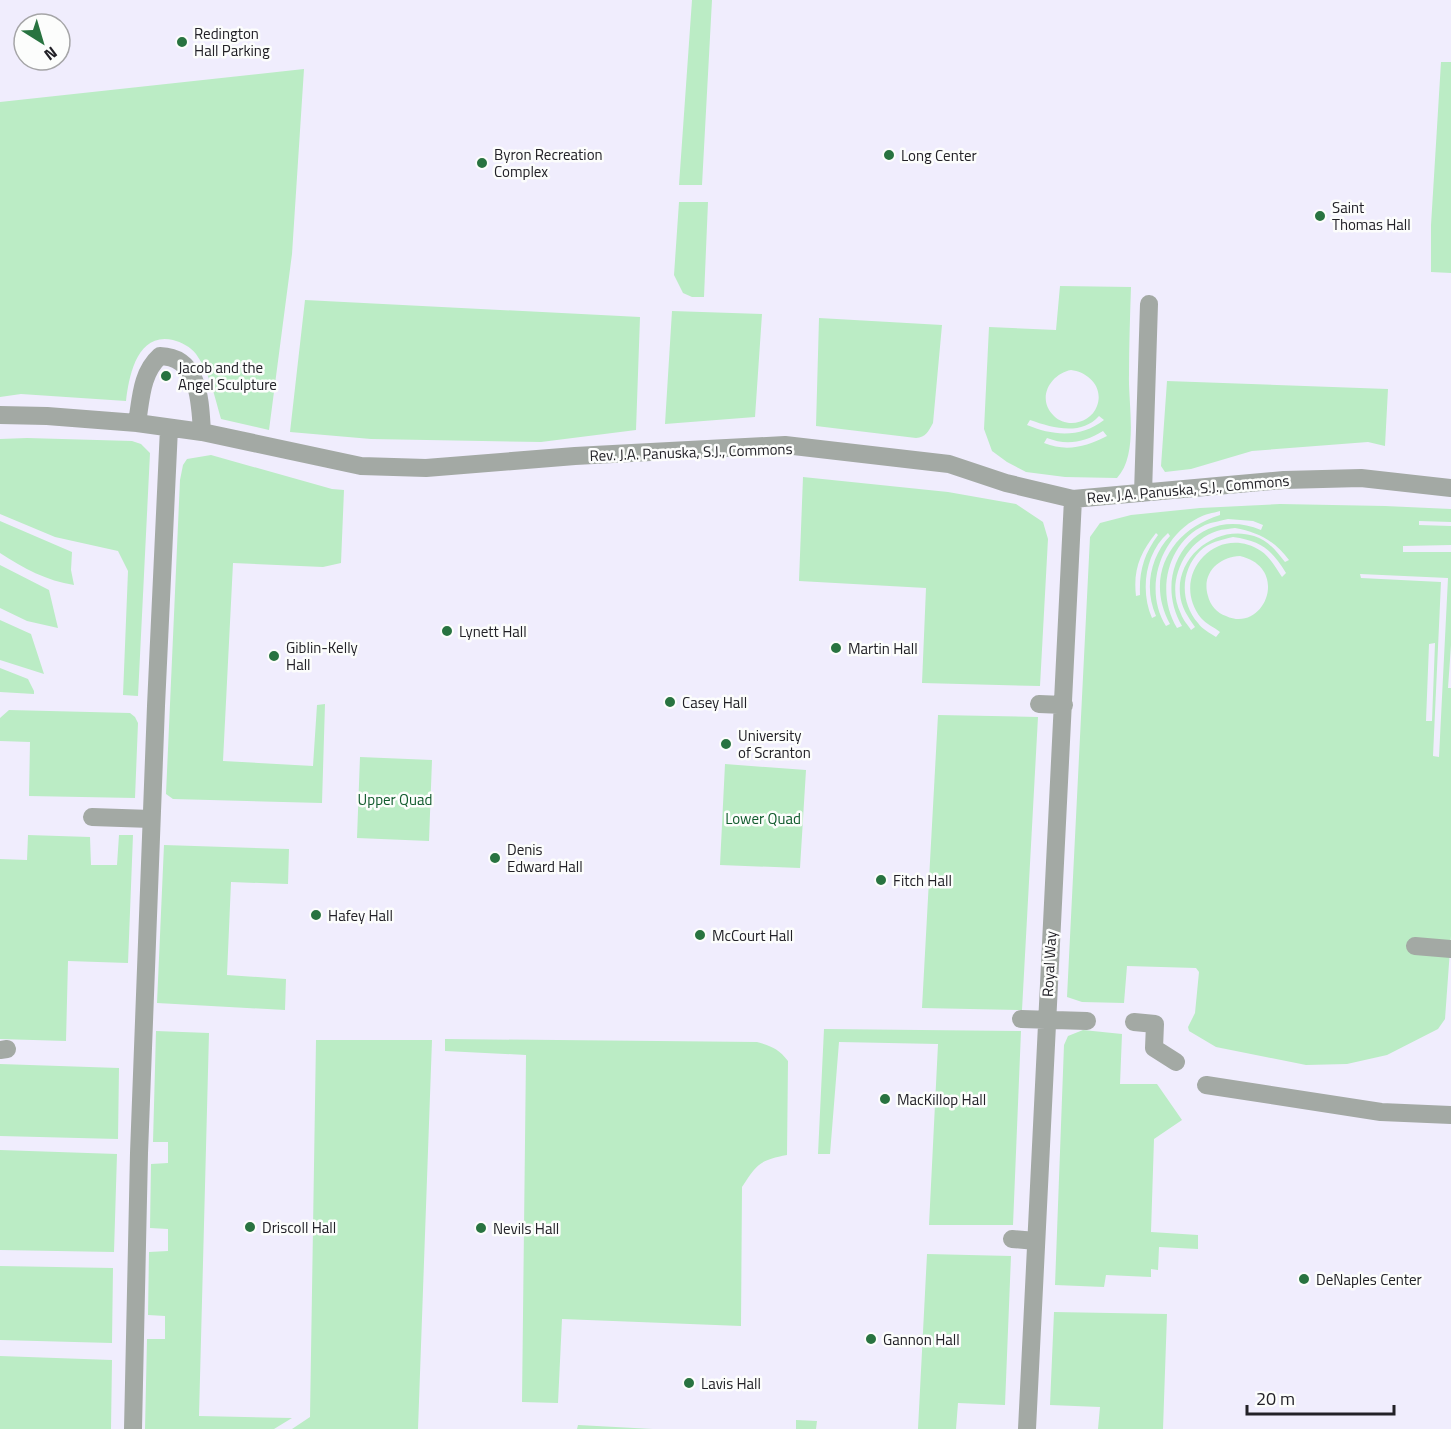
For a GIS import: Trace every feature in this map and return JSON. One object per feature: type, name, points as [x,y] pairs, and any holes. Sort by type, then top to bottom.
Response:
[{"type":"street","points":[[1143,493],[1149,304]]},
{"type":"street","points":[[137,423],[146,373],[159,356],[170,356],[181,362],[190,372],[199,393],[202,432]]},
{"type":"street","name":"Rev. J.A. Panuska, S.J., Commons","points":[[0,415],[92,418],[137,423],[202,432],[350,464],[404,467],[426,468],[575,456],[785,446],[949,464],[1006,483],[1073,499],[1284,480],[1361,478],[1451,488]]},
{"type":"street","points":[[133,1429],[135,1259],[151,819],[169,428]]},
{"type":"street","name":"Royal Way","points":[[1027,1429],[1073,499]]},
{"type":"street","points":[[1039,704],[1064,705]]},
{"type":"street","points":[[92,818],[151,819]]},
{"type":"street","points":[[1415,946],[1451,949]]},
{"type":"street","points":[[1021,1019],[1087,1021]]},
{"type":"street","points":[[1134,1022],[1155,1024],[1154,1048],[1176,1062]]},
{"type":"street","points":[[1206,1085],[1381,1112],[1451,1115]]},
{"type":"street","points":[[1012,1239],[1036,1241]]},
{"type":"green space","points":[[692,0],[712,0],[702,185],[679,185]]},
{"type":"green space","points":[[1441,62],[1451,62],[1451,273],[1431,272],[1431,225]]},
{"type":"green space","points":[[304,69],[292,254],[269,430],[221,419],[212,386],[201,361],[191,349],[173,340],[161,339],[143,349],[133,369],[126,401],[21,394],[0,397],[0,102]]},
{"type":"green space","points":[[679,202],[708,202],[704,297],[692,297],[683,293],[674,275]]},
{"type":"green space","points":[[1060,286],[1131,287],[1130,443],[1124,468],[1117,478],[1065,477],[1026,472],[992,451],[984,429],[989,327],[1056,330]],"holes":[[[1071,370],[1089,377],[1096,387],[1099,399],[1090,417],[1072,423],[1059,420],[1054,416],[1046,402],[1048,388],[1052,382],[1057,376]],[[1099,416],[1104,420],[1086,430],[1067,433],[1057,433],[1027,425],[1030,420],[1057,428],[1075,428],[1092,422]],[[1103,431],[1107,436],[1091,443],[1068,448],[1044,443],[1047,438],[1069,442]]]},
{"type":"green space","points":[[305,300],[640,317],[636,430],[541,442],[371,439],[290,432]]},
{"type":"green space","points":[[672,311],[762,314],[755,417],[665,424]]},
{"type":"green space","points":[[819,318],[942,325],[933,423],[926,434],[916,438],[816,426]]},
{"type":"green space","points":[[1167,381],[1388,389],[1385,446],[1368,442],[1252,451],[1191,469],[1165,472],[1161,466]]},
{"type":"green space","points":[[0,439],[132,441],[141,444],[150,453],[138,696],[123,695],[128,571],[118,551],[55,537],[0,514]]},
{"type":"green space","points":[[211,455],[332,489],[344,490],[341,563],[323,567],[233,563],[223,761],[313,766],[317,705],[325,704],[322,803],[173,799],[166,794],[180,480],[183,465],[187,459]]},
{"type":"green space","points":[[803,477],[948,492],[1016,504],[1043,522],[1048,539],[1040,686],[922,683],[926,588],[799,581]]},
{"type":"green space","points":[[1280,504],[1451,509],[1451,522],[1419,521],[1419,525],[1451,526],[1451,545],[1403,546],[1403,552],[1451,552],[1451,645],[1448,688],[1451,688],[1451,936],[1445,1019],[1438,1029],[1387,1055],[1347,1064],[1306,1065],[1216,1047],[1189,1031],[1188,1027],[1195,1013],[1199,972],[1196,968],[1127,966],[1124,1003],[1082,1002],[1067,997],[1090,537],[1100,523],[1131,515],[1200,508]],"holes":[[[1220,511],[1220,515],[1203,522],[1176,543],[1161,572],[1160,589],[1170,624],[1166,626],[1159,612],[1156,596],[1159,565],[1174,538],[1185,527],[1201,517]],[[1228,519],[1253,521],[1263,525],[1261,530],[1238,524],[1217,526],[1200,534],[1186,547],[1176,564],[1172,583],[1173,604],[1182,626],[1177,628],[1167,600],[1168,570],[1181,544],[1205,525]],[[1235,528],[1259,535],[1278,548],[1289,560],[1285,562],[1263,540],[1240,533],[1214,539],[1202,546],[1192,555],[1181,580],[1182,603],[1195,627],[1191,630],[1177,602],[1175,590],[1177,577],[1181,565],[1195,544],[1205,536]],[[1156,533],[1158,535],[1143,563],[1140,595],[1136,596],[1137,570],[1146,548]],[[1168,533],[1170,536],[1163,544],[1151,574],[1150,595],[1156,616],[1152,618],[1148,607],[1146,585],[1154,551]],[[1233,537],[1251,541],[1270,552],[1286,573],[1282,577],[1264,553],[1244,544],[1228,543],[1214,548],[1202,558],[1194,571],[1190,586],[1192,602],[1201,618],[1220,632],[1216,637],[1202,627],[1192,615],[1185,596],[1186,577],[1193,559],[1211,543]],[[1240,556],[1256,563],[1265,573],[1268,585],[1266,597],[1261,608],[1251,616],[1240,619],[1223,615],[1210,602],[1207,580],[1214,568],[1225,559]],[[1360,574],[1448,578],[1439,757],[1433,756],[1441,582],[1361,578]],[[1435,643],[1432,721],[1426,721],[1429,644]]]},
{"type":"green space","points":[[0,521],[72,552],[71,570],[74,585],[36,573],[0,553]]},
{"type":"green space","points":[[0,565],[49,590],[58,628],[27,621],[0,608]]},
{"type":"green space","points":[[0,620],[31,634],[44,674],[0,660]]},
{"type":"green space","points":[[0,668],[28,679],[34,694],[0,692]]},
{"type":"green space","points":[[9,710],[130,713],[138,723],[135,798],[29,796],[30,742],[0,741],[0,718]]},
{"type":"green space","points":[[938,715],[1038,717],[1022,1010],[922,1008]]},
{"type":"green space","name":"Upper Quad","points":[[360,757],[432,760],[429,841],[357,838]]},
{"type":"green space","name":"Lower Quad","points":[[725,764],[806,770],[800,868],[720,865]]},
{"type":"green space","points":[[28,835],[90,837],[91,865],[117,865],[119,835],[133,835],[128,963],[68,961],[66,1041],[0,1039],[0,859],[27,860]]},
{"type":"green space","points":[[164,845],[289,849],[288,884],[231,882],[227,975],[286,979],[285,1010],[157,1003]]},
{"type":"green space","points":[[824,1029],[1021,1031],[1013,1225],[929,1225],[938,1044],[839,1042],[830,1154],[818,1154]]},
{"type":"green space","points":[[1083,1030],[1122,1034],[1120,1084],[1157,1084],[1182,1120],[1154,1139],[1151,1232],[1198,1235],[1198,1249],[1159,1247],[1158,1270],[1151,1269],[1151,1277],[1106,1275],[1104,1287],[1055,1285],[1064,1045],[1068,1036]]},
{"type":"green space","points":[[156,1031],[209,1033],[199,1416],[292,1418],[274,1429],[145,1429],[147,1339],[165,1339],[165,1316],[148,1315],[149,1252],[168,1251],[168,1229],[150,1228],[151,1164],[168,1163],[168,1142],[153,1142]]},
{"type":"green space","points":[[445,1039],[757,1042],[778,1051],[788,1061],[787,1155],[760,1164],[742,1187],[741,1326],[562,1319],[558,1403],[522,1402],[526,1055],[445,1051]]},
{"type":"green space","points":[[316,1040],[432,1040],[418,1429],[292,1429],[310,1417]]},
{"type":"green space","points":[[0,1064],[119,1068],[118,1139],[0,1136]]},
{"type":"green space","points":[[0,1150],[117,1154],[114,1252],[0,1250]]},
{"type":"green space","points":[[927,1254],[1011,1256],[1005,1405],[958,1403],[956,1429],[918,1429]]},
{"type":"green space","points":[[0,1266],[113,1268],[112,1343],[0,1340]]},
{"type":"green space","points":[[1054,1312],[1167,1314],[1163,1429],[1098,1429],[1100,1407],[1050,1405]]},
{"type":"green space","points":[[0,1356],[112,1360],[111,1429],[0,1429]]},
{"type":"green space","points":[[796,1420],[817,1421],[816,1429],[796,1429]]},
{"type":"green space","points":[[578,1425],[653,1429],[577,1429]]},
{"type":"place","name":"Redington Hall Parking","points":[[182,42]]},
{"type":"place","name":"Long Center","points":[[889,155]]},
{"type":"place","name":"Byron Recreation Complex","points":[[482,163]]},
{"type":"place","name":"Saint Thomas Hall","points":[[1320,216]]},
{"type":"place","name":"Jacob and the Angel Sculpture","points":[[166,376]]},
{"type":"place","name":"Lynett Hall","points":[[447,631]]},
{"type":"place","name":"Martin Hall","points":[[836,648]]},
{"type":"place","name":"Giblin-Kelly Hall","points":[[274,656]]},
{"type":"place","name":"Casey Hall","points":[[670,702]]},
{"type":"place","name":"University of Scranton","points":[[726,744]]},
{"type":"place","name":"Denis Edward Hall","points":[[495,858]]},
{"type":"place","name":"Fitch Hall","points":[[881,880]]},
{"type":"place","name":"Hafey Hall","points":[[316,915]]},
{"type":"place","name":"McCourt Hall","points":[[700,935]]},
{"type":"place","name":"MacKillop Hall","points":[[885,1099]]},
{"type":"place","name":"Driscoll Hall","points":[[250,1227]]},
{"type":"place","name":"Nevils Hall","points":[[481,1228]]},
{"type":"place","name":"DeNaples Center","points":[[1304,1279]]},
{"type":"place","name":"Gannon Hall","points":[[871,1339]]},
{"type":"place","name":"Lavis Hall","points":[[689,1383]]}]
